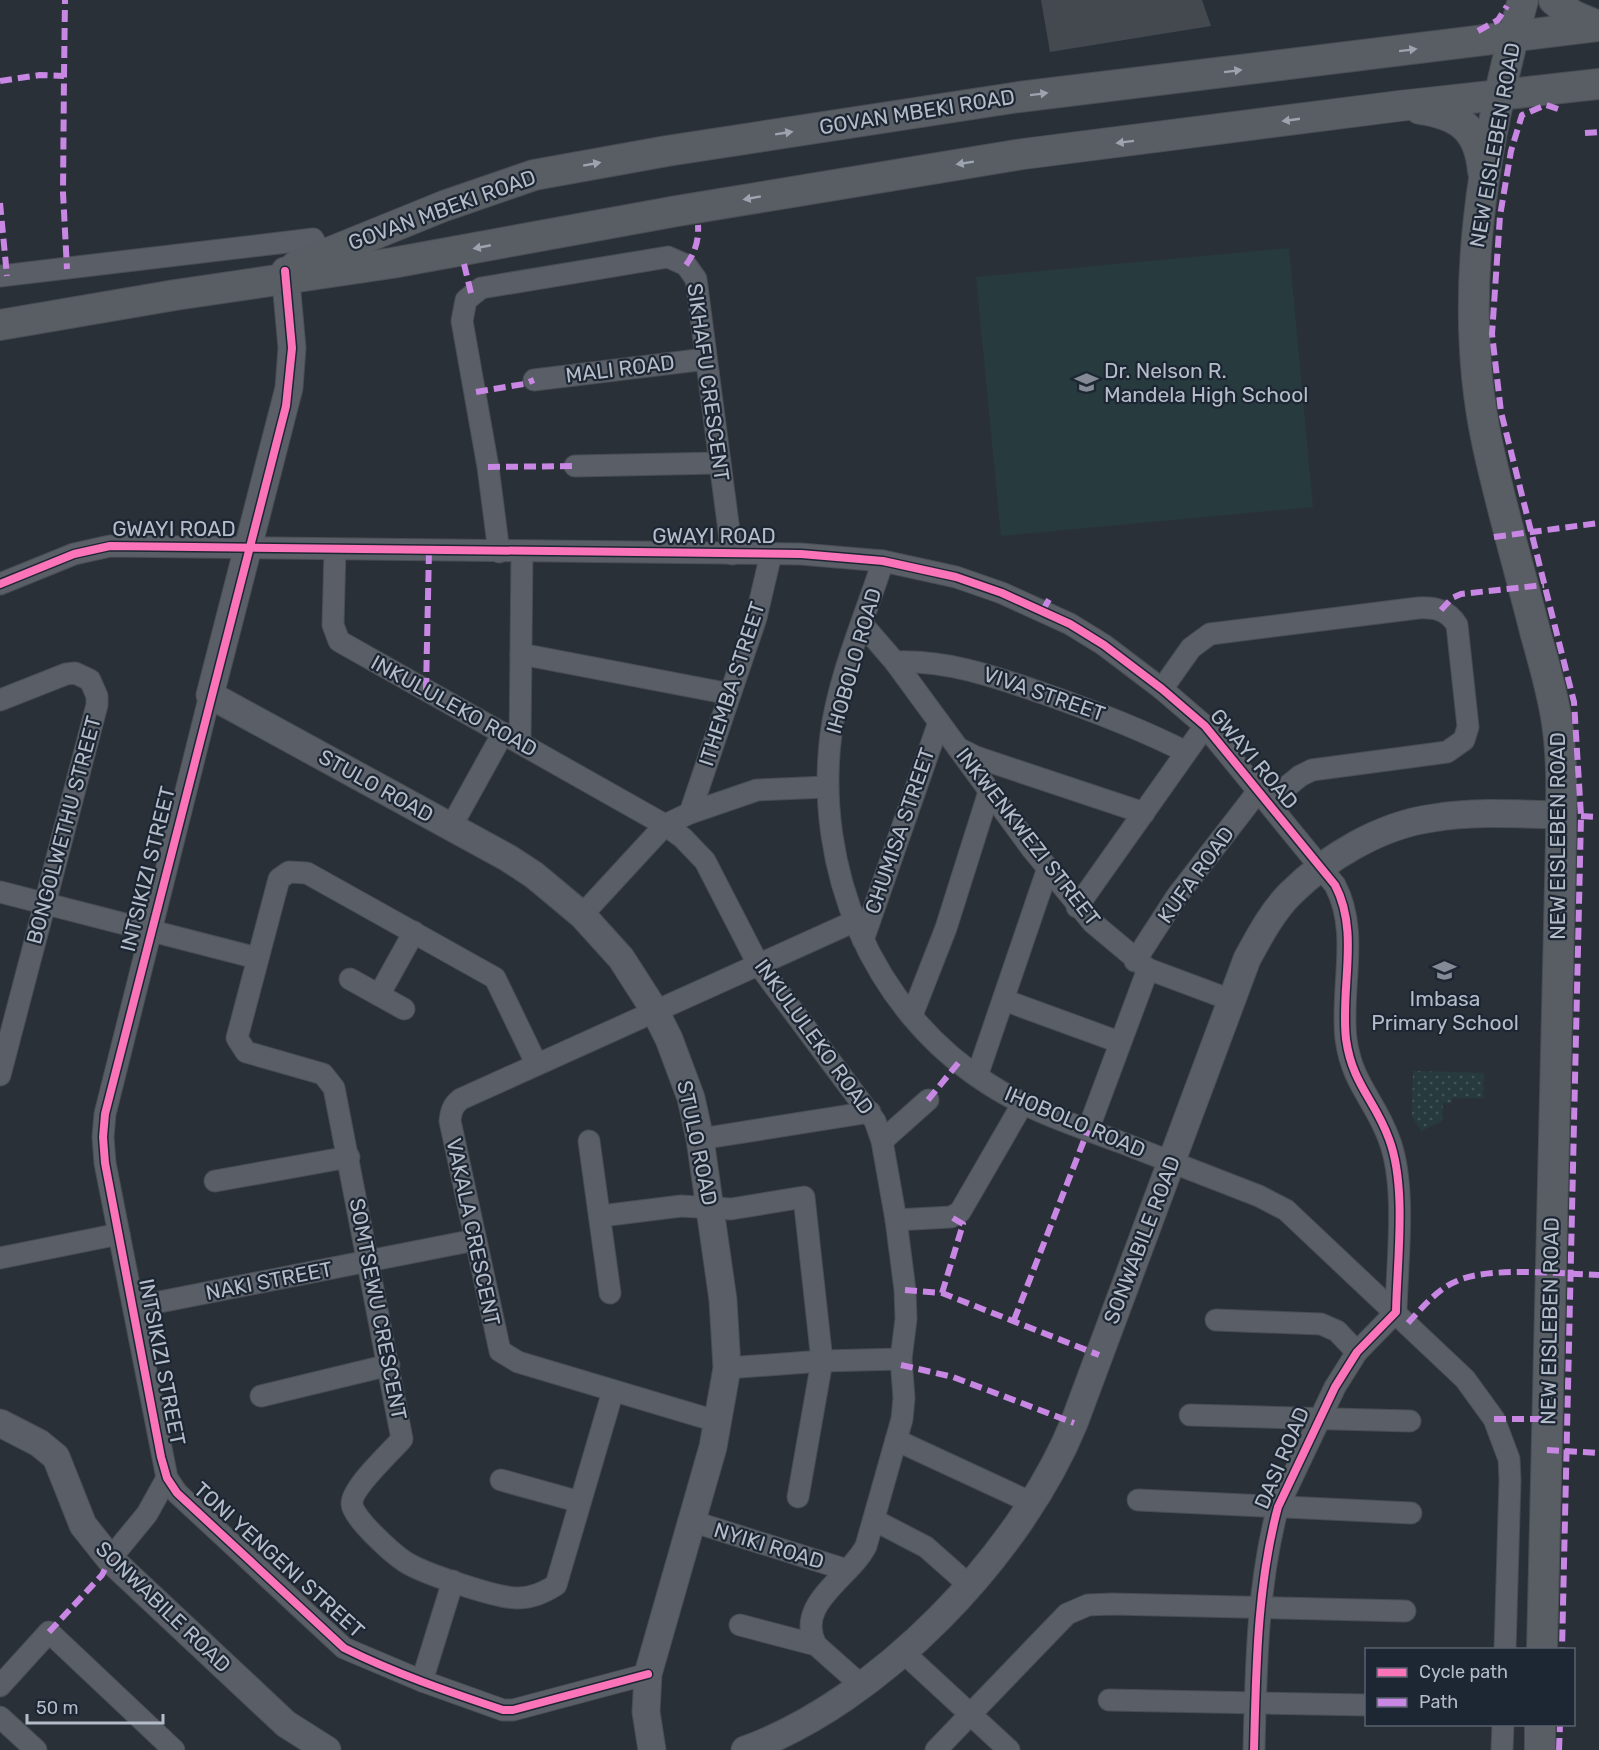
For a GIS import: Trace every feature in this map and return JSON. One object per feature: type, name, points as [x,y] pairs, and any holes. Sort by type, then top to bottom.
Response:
[{"type":"main road","name":"NEW EISLEBEN ROAD","points":[[1523,0],[1500,95],[1484,183],[1475,250],[1473,303],[1480,398],[1487,442],[1557,721],[1561,754],[1542,1648]]},
{"type":"main road","points":[[1554,0],[1572,15],[1599,26]]},
{"type":"main road","name":"GOVAN MBEKI ROAD","points":[[285,275],[322,255],[444,206],[534,175],[679,149],[1019,97],[1599,26]]},
{"type":"main road","name":"GOVAN MBEKI ROAD","points":[[0,325],[254,284],[285,275],[392,263],[1023,154],[1399,106],[1599,84]]},
{"type":"main road","points":[[1399,106],[1439,112],[1465,126],[1478,146],[1484,183]]},
{"type":"main road","points":[[1540,1726],[1540,1750]]},
{"type":"street","points":[[0,276],[313,239],[322,255]]},
{"type":"street","name":"SIKHAFU CRESCENT","points":[[499,552],[488,467],[462,321],[463,308],[471,293],[481,288],[661,257],[674,258],[692,271],[696,279],[732,554]]},
{"type":"street","name":"INTSIKIZI STREET","points":[[167,1478],[102,1137],[105,1114],[150,930],[289,388],[292,348],[285,275]]},
{"type":"street","name":"MALI ROAD","points":[[534,380],[706,359]]},
{"type":"street","points":[[575,466],[719,463]]},
{"type":"street","name":"GWAYI ROAD","points":[[0,584],[92,548],[249,547],[771,554],[883,561],[956,576],[1043,610],[1104,645],[1162,689],[1205,726],[1335,885],[1346,912],[1345,1017],[1350,1059],[1356,1078],[1389,1137],[1397,1163],[1396,1312]]},
{"type":"street","name":"INKULULEKO ROAD","points":[[335,549],[333,626],[339,641],[665,825],[683,838],[705,861],[758,964],[870,1112],[882,1142],[896,1220],[905,1290],[906,1319],[901,1359],[904,1398],[896,1440],[874,1520],[861,1556],[813,1612],[810,1629],[816,1645]]},
{"type":"street","points":[[451,827],[511,738],[521,654],[522,552]]},
{"type":"street","name":"ITHEMBA STREET","points":[[690,813],[756,618],[771,554]]},
{"type":"street","name":"IHOBOLO ROAD","points":[[883,561],[837,705],[831,733],[827,787],[835,861],[862,940],[876,966],[912,1016],[954,1058],[977,1076],[1023,1103],[1088,1131],[1259,1196],[1286,1210],[1396,1312],[1482,1400],[1503,1440],[1510,1480],[1505,1648]]},
{"type":"street","name":"KUFA ROAD","points":[[1088,1131],[1142,965],[1188,881],[1263,796],[1312,770],[1447,752],[1464,740],[1468,727],[1457,625],[1453,618],[1441,610],[1418,608],[1218,632],[1196,642],[1162,689]]},
{"type":"street","name":"INKWENKWEZI STREET","points":[[863,625],[895,662],[989,792],[1077,907],[1142,965],[1231,1000]]},
{"type":"street","points":[[521,654],[730,694]]},
{"type":"street","name":"VIVA STREET","points":[[895,662],[915,661],[975,670],[1117,719],[1186,752]]},
{"type":"street","name":"BONGOLWETHU STREET","points":[[0,700],[66,674],[75,673],[90,680],[97,696],[97,705],[0,1075]]},
{"type":"street","name":"STULO ROAD","points":[[210,695],[534,875],[582,915],[621,958],[655,1011],[669,1039],[691,1098],[700,1139],[723,1300],[727,1368],[719,1422],[648,1674],[646,1712],[652,1750]]},
{"type":"street","name":"CHUMISA STREET","points":[[862,940],[939,722]]},
{"type":"street","points":[[1077,907],[1205,726]]},
{"type":"street","points":[[957,747],[976,757],[1144,813]]},
{"type":"street","name":"ITHEMBA STREET","points":[[582,915],[665,825],[690,813],[757,789],[827,787]]},
{"type":"street","points":[[912,1016],[946,928],[989,792]]},
{"type":"street","name":"SONWABILE ROAD","points":[[758,1748],[819,1714],[904,1653],[970,1586],[1032,1503],[1071,1432],[1247,959],[1261,933],[1289,895],[1336,856],[1382,832],[1422,820],[1458,814],[1561,815]]},
{"type":"street","points":[[977,1076],[1048,868]]},
{"type":"street","name":"SOMTSEWU CRESCENT","points":[[536,1063],[495,978],[307,873],[295,870],[283,874],[276,885],[237,1033],[238,1043],[246,1052],[316,1072],[329,1079],[334,1088],[402,1439],[355,1493],[352,1504],[357,1518],[404,1561],[453,1581],[514,1598],[536,1596],[556,1585],[612,1391]]},
{"type":"street","points":[[0,892],[257,958]]},
{"type":"street","name":"VAKALA CRESCENT","points":[[719,1422],[518,1362],[500,1351],[450,1121],[451,1114],[454,1104],[461,1099],[536,1063],[855,921]]},
{"type":"street","points":[[379,995],[414,932]]},
{"type":"street","points":[[350,979],[404,1009]]},
{"type":"street","points":[[1004,1000],[1119,1041]]},
{"type":"street","points":[[882,1142],[928,1100]]},
{"type":"street","points":[[896,1220],[951,1217],[960,1212],[1023,1103]]},
{"type":"street","points":[[700,1139],[870,1112]]},
{"type":"street","points":[[589,1141],[610,1293]]},
{"type":"street","points":[[215,1181],[349,1157]]},
{"type":"street","points":[[601,1216],[681,1206],[731,1209],[804,1197],[822,1360],[798,1497]]},
{"type":"street","points":[[0,1258],[119,1234]]},
{"type":"street","name":"NAKI STREET","points":[[134,1307],[475,1240]]},
{"type":"street","name":"DASI ROAD","points":[[1254,1750],[1261,1607],[1278,1507],[1318,1417],[1357,1352],[1396,1312]]},
{"type":"street","points":[[1216,1320],[1321,1324],[1337,1331],[1357,1352]]},
{"type":"street","points":[[727,1368],[822,1360],[901,1359]]},
{"type":"street","points":[[261,1396],[389,1365]]},
{"type":"street","points":[[1190,1415],[1410,1421]]},
{"type":"street","name":"SONWABILE ROAD","points":[[0,1423],[39,1443],[56,1457],[83,1525],[110,1559],[286,1724],[327,1750]]},
{"type":"street","points":[[896,1440],[1032,1503]]},
{"type":"street","points":[[110,1559],[147,1514],[167,1478]]},
{"type":"street","name":"TONI YENGENI STREET","points":[[167,1478],[177,1493],[344,1648],[422,1681],[503,1710],[513,1710],[648,1674]]},
{"type":"street","points":[[501,1480],[580,1502]]},
{"type":"street","points":[[1138,1500],[1411,1514]]},
{"type":"street","points":[[874,1520],[926,1547],[970,1586]]},
{"type":"street","name":"NYIKI ROAD","points":[[691,1521],[847,1570]]},
{"type":"street","points":[[422,1681],[453,1581]]},
{"type":"street","points":[[936,1750],[1067,1614],[1077,1608],[1112,1604],[1405,1611]]},
{"type":"street","points":[[740,1625],[816,1645],[861,1685]]},
{"type":"street","points":[[0,1686],[49,1632],[174,1750]]},
{"type":"street","points":[[904,1653],[1010,1750]]},
{"type":"street","points":[[1109,1700],[1365,1706]]},
{"type":"street","points":[[0,1717],[36,1750]]},
{"type":"street","points":[[1502,1750],[1503,1726]]},
{"type":"green space","points":[[1289,248],[1313,507],[1001,536],[976,277]]},
{"type":"green space","points":[[1413,1071],[1484,1073],[1483,1098],[1452,1098],[1452,1103],[1443,1103],[1442,1121],[1421,1131],[1412,1116]]},
{"type":"building","points":[[1041,0],[1202,0],[1211,26],[1050,52]]},
{"type":"marked path","points":[[64,76],[65,0]]},
{"type":"marked path","points":[[1478,31],[1498,20],[1507,6]]},
{"type":"marked path","points":[[0,81],[40,75],[64,76],[63,193],[67,269]]},
{"type":"marked path","points":[[1558,109],[1546,105],[1522,115],[1511,151],[1500,216],[1492,334],[1501,412],[1574,702],[1581,816],[1562,1648]]},
{"type":"marked path","points":[[1585,133],[1599,132]]},
{"type":"marked path","points":[[0,203],[7,276]]},
{"type":"marked path","points":[[686,265],[696,246],[698,225]]},
{"type":"marked path","points":[[464,264],[471,293]]},
{"type":"marked path","points":[[476,392],[524,384],[534,380]]},
{"type":"marked path","points":[[488,467],[575,466]]},
{"type":"marked path","points":[[1494,537],[1599,523]]},
{"type":"marked path","points":[[426,690],[429,550]]},
{"type":"marked path","points":[[1441,610],[1452,598],[1461,594],[1544,585]]},
{"type":"marked path","points":[[1043,610],[1051,596]]},
{"type":"marked path","points":[[1581,816],[1599,817]]},
{"type":"marked path","points":[[928,1100],[959,1062]]},
{"type":"marked path","points":[[1014,1320],[1088,1130]]},
{"type":"marked path","points":[[942,1293],[963,1224],[951,1217]]},
{"type":"marked path","points":[[1408,1323],[1430,1299],[1443,1289],[1471,1276],[1506,1272],[1599,1275]]},
{"type":"marked path","points":[[905,1290],[942,1293],[1099,1355]]},
{"type":"marked path","points":[[901,1365],[953,1377],[1074,1423]]},
{"type":"marked path","points":[[1494,1419],[1548,1419]]},
{"type":"marked path","points":[[1547,1450],[1599,1453]]},
{"type":"marked path","points":[[49,1632],[102,1575],[110,1559]]},
{"type":"marked path","points":[[1559,1750],[1560,1726]]},
{"type":"cycle path","points":[[285,271],[292,348],[286,406],[105,1114],[103,1137],[105,1163],[161,1457],[167,1478],[177,1493],[344,1648],[382,1666],[503,1710],[513,1710],[648,1674]]},
{"type":"cycle path","points":[[0,584],[74,554],[110,546],[801,554],[883,561],[956,577],[1002,593],[1070,624],[1104,645],[1162,689],[1205,726],[1335,885],[1342,903],[1348,941],[1345,1020],[1349,1055],[1353,1068],[1389,1139],[1398,1179],[1399,1247],[1396,1312],[1357,1352],[1335,1387],[1278,1507],[1262,1597],[1254,1750]]},
{"type":"place","name":"Dr. Nelson R. Mandela High School","points":[[1086,383]]},
{"type":"place","name":"Imbasa Primary School","points":[[1445,971]]}]
